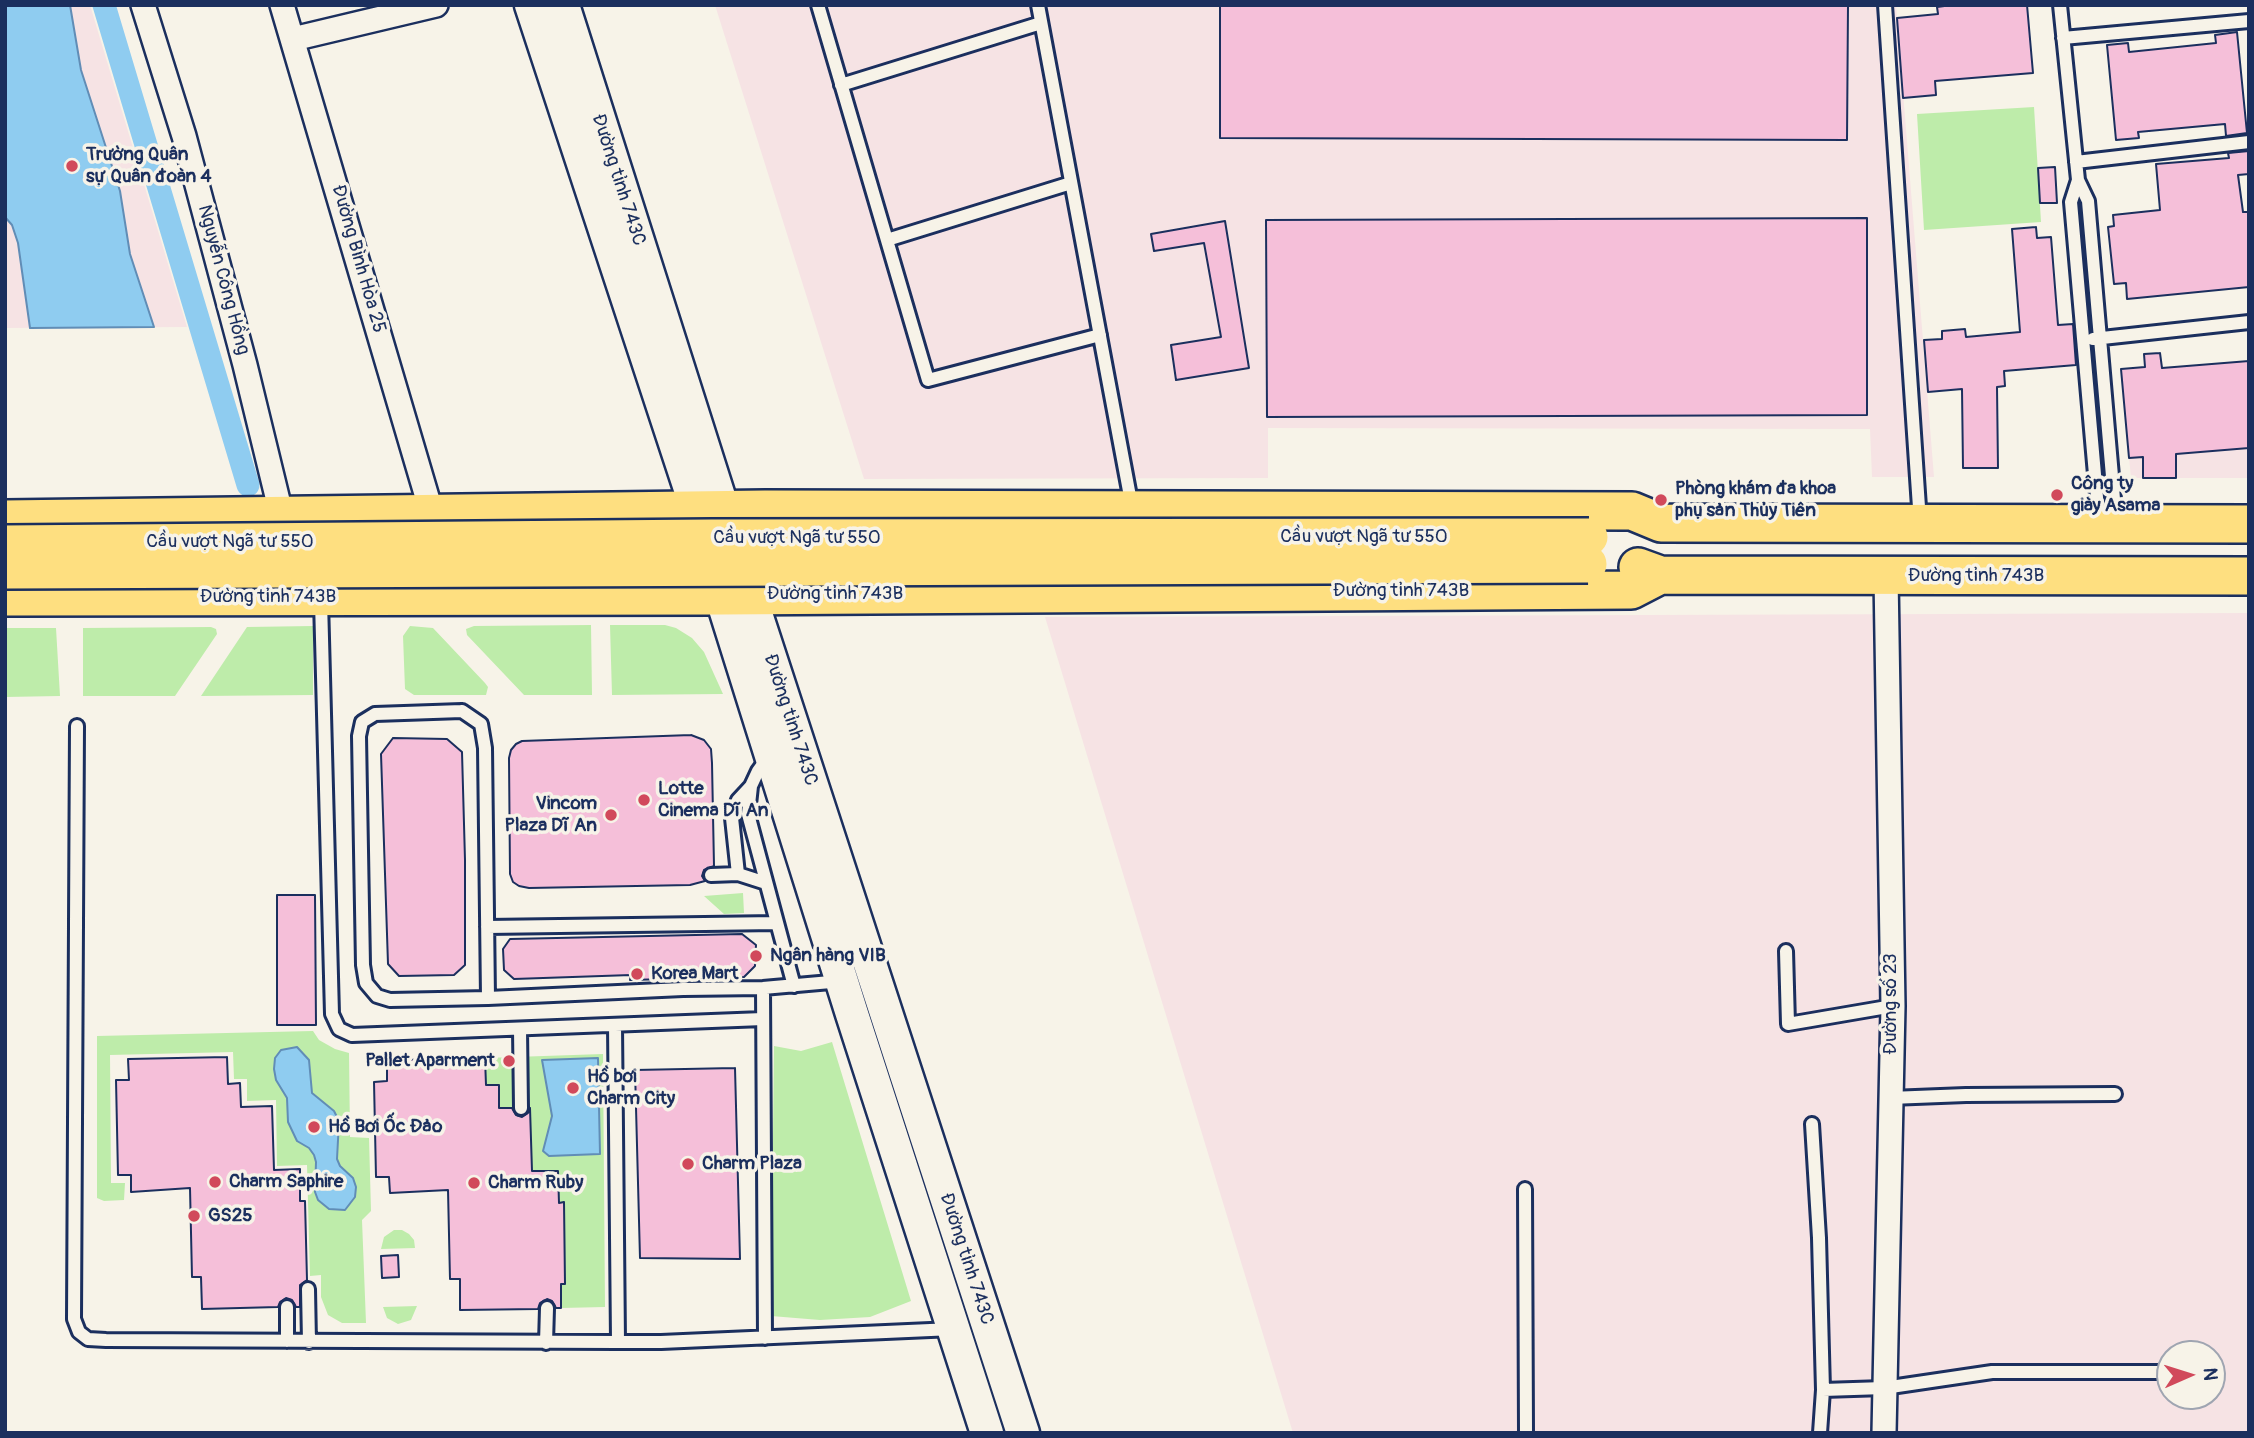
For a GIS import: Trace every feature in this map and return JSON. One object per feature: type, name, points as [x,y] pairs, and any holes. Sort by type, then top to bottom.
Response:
[{"type":"main road","name":"Đường tỉnh 743C","points":[[547,7],[857,976],[953,1329],[987,1433]]},
{"type":"main road","points":[[5,519],[710,510],[1632,511],[1661,523],[2249,524]]},
{"type":"main road","points":[[1589,551],[1661,523]]},
{"type":"main road","name":"Cầu vượt Ngã tư 550","points":[[5,544],[752,538],[1589,551]]},
{"type":"main road","name":"Đường tỉnh 743B","points":[[1589,551],[1660,575],[2249,576]]},
{"type":"main road","name":"Cầu vượt Ngã tư 550","points":[[5,570],[1589,551]]},
{"type":"main road","name":"Đường tỉnh 743B","points":[[5,597],[1631,590],[1660,575]]},
{"type":"main road","name":"Đường tỉnh 743C","points":[[735,595],[771,754],[857,976],[1023,1433]]},
{"type":"street","name":"Nguyễn Công Hồng","points":[[142,5],[188,149],[246,365],[282,517]]},
{"type":"street","name":"Đường Bình Hòa 25","points":[[282,5],[432,514]]},
{"type":"street","points":[[293,39],[436,5]]},
{"type":"street","name":"Đường số 23","points":[[1884,1433],[1893,1006],[1886,576]]},
{"type":"lane","points":[[818,5],[928,380],[1100,335]]},
{"type":"lane","points":[[1038,5],[1133,512]]},
{"type":"lane","points":[[1885,5],[1920,522]]},
{"type":"lane","points":[[2060,5],[2078,180],[2088,201],[2100,338],[2108,524]]},
{"type":"lane","points":[[2063,38],[2249,20]]},
{"type":"lane","points":[[841,85],[1041,23]]},
{"type":"lane","points":[[2076,162],[2249,142]]},
{"type":"lane","points":[[2078,180],[2071,202],[2083,340],[2108,524]]},
{"type":"lane","points":[[887,240],[1071,183]]},
{"type":"lane","points":[[2083,340],[2249,322]]},
{"type":"lane","points":[[321,597],[332,1014],[339,1029],[352,1035],[763,1019]]},
{"type":"lane","points":[[488,998],[485,748],[481,724],[462,711],[375,714],[362,722],[359,736],[363,965],[366,983],[377,996],[390,1000],[488,998],[762,988],[857,976]]},
{"type":"lane","points":[[77,726],[74,1319],[79,1332],[88,1339],[546,1343],[765,1338],[953,1329]]},
{"type":"lane","points":[[738,874],[732,818],[738,800],[751,786],[771,754]]},
{"type":"lane","points":[[751,786],[748,814],[794,986]]},
{"type":"lane","points":[[711,875],[738,874],[766,883]]},
{"type":"lane","points":[[487,927],[777,923]]},
{"type":"lane","points":[[1786,951],[1788,1024],[1893,1006]]},
{"type":"lane","points":[[762,988],[765,1338]]},
{"type":"lane","points":[[615,1025],[618,1342]]},
{"type":"lane","points":[[520,1029],[521,1108]]},
{"type":"lane","points":[[1890,1098],[2115,1094]]},
{"type":"lane","points":[[1812,1124],[1819,1238],[1823,1390],[1820,1433]]},
{"type":"lane","points":[[1525,1189],[1526,1433]]},
{"type":"lane","points":[[308,1289],[309,1342]]},
{"type":"lane","points":[[287,1307],[287,1341]]},
{"type":"lane","points":[[546,1343],[547,1308]]},
{"type":"lane","points":[[1823,1390],[1884,1388],[1992,1372],[2156,1372]]},
{"type":"shaded area","name":"Trường Quân sự Quân đoàn 4","points":[[5,5],[90,5],[187,327],[5,328]]},
{"type":"shaded area","points":[[715,5],[1896,5],[1934,477],[1872,477],[1870,429],[1268,428],[1268,478],[864,479]]},
{"type":"shaded area","points":[[2249,403],[2249,478],[2131,478],[2125,415]]},
{"type":"shaded area","points":[[2249,613],[2249,1433],[1293,1433],[1045,617]]},
{"type":"green space","points":[[2034,107],[2041,222],[1924,230],[1917,114]]},
{"type":"green space","points":[[591,625],[592,695],[524,695],[467,635],[466,629],[474,626]]},
{"type":"green space","points":[[610,625],[665,625],[676,628],[692,638],[704,652],[723,694],[612,695]]},
{"type":"green space","points":[[313,626],[313,695],[201,696],[247,627]]},
{"type":"green space","points":[[410,626],[433,628],[485,683],[488,687],[486,695],[414,695],[405,689],[403,636]]},
{"type":"green space","points":[[5,628],[56,628],[60,696],[5,697]]},
{"type":"green space","points":[[83,628],[216,629],[217,634],[175,696],[83,696]]},
{"type":"green space","points":[[743,893],[744,913],[724,914],[704,896]]},
{"type":"green space","points":[[313,1031],[319,1040],[349,1053],[350,1137],[369,1138],[371,1211],[362,1220],[366,1323],[342,1323],[328,1315],[321,1297],[321,1275],[310,1276],[307,1165],[277,1166],[276,1100],[247,1101],[247,1079],[234,1079],[233,1052],[110,1055],[111,1183],[125,1183],[124,1200],[104,1201],[97,1198],[97,1036]]},
{"type":"green space","points":[[832,1042],[911,1301],[870,1317],[820,1320],[771,1316],[774,1046],[801,1051]]},
{"type":"green space","points":[[603,1054],[605,1307],[561,1308],[561,1284],[565,1284],[564,1203],[559,1203],[558,1171],[532,1171],[530,1108],[499,1108],[499,1085],[486,1085],[485,1058]]},
{"type":"green space","points":[[394,1230],[409,1234],[414,1240],[415,1248],[381,1249],[384,1237]]},
{"type":"green space","points":[[417,1306],[411,1320],[398,1324],[387,1318],[383,1307]]},
{"type":"water","name":"Trường Quân sự Quân đoàn 4","points":[[5,5],[70,5],[81,70],[120,191],[130,254],[154,327],[30,328],[18,243],[12,225],[5,217]]},
{"type":"water","name":"Hồ Bơi Ốc Đảo","points":[[297,1047],[309,1060],[312,1093],[334,1111],[339,1121],[337,1159],[340,1166],[353,1178],[356,1187],[355,1197],[345,1210],[329,1209],[318,1200],[315,1192],[314,1155],[309,1148],[297,1141],[288,1122],[287,1098],[276,1080],[275,1058],[281,1050]]},
{"type":"water","name":"Hồ bơi Charm City","points":[[598,1058],[600,1154],[549,1156],[543,1151],[552,1116],[542,1060]]},
{"type":"building","points":[[1220,5],[1848,5],[1847,140],[1220,138]]},
{"type":"building","points":[[2027,5],[2033,73],[1935,81],[1936,95],[1903,98],[1897,18],[1938,14],[1937,7]]},
{"type":"building","points":[[2237,32],[2247,133],[2226,136],[2225,124],[2138,132],[2139,138],[2116,140],[2107,45],[2128,43],[2129,52],[2216,43],[2215,35]]},
{"type":"building","points":[[2249,151],[2249,174],[2238,175],[2243,212],[2249,212],[2249,287],[2127,299],[2126,283],[2114,284],[2108,227],[2114,226],[2113,215],[2160,210],[2156,164],[2229,158],[2228,153]]},
{"type":"building","points":[[2055,167],[2057,203],[2040,203],[2038,168]]},
{"type":"building","points":[[1867,218],[1867,415],[1267,417],[1266,220]]},
{"type":"building","points":[[1225,221],[1249,368],[1176,380],[1171,345],[1221,337],[1204,243],[1154,251],[1151,234]]},
{"type":"building","points":[[2036,227],[2037,238],[2051,237],[2058,325],[2073,324],[2076,365],[2004,371],[2005,386],[1997,387],[1998,468],[1963,468],[1962,389],[1928,392],[1924,340],[1942,339],[1942,331],[1965,329],[1966,337],[2020,332],[2012,229]]},
{"type":"building","points":[[2160,353],[2162,368],[2249,361],[2249,448],[2176,454],[2176,478],[2143,478],[2143,457],[2129,458],[2121,369],[2145,367],[2144,354]]},
{"type":"building","name":"Vincom Plaza Dĩ An","points":[[691,735],[704,740],[711,749],[714,866],[704,870],[702,876],[705,881],[690,885],[529,888],[513,882],[510,874],[509,758],[516,744],[522,741]]},
{"type":"building","points":[[393,738],[447,739],[462,752],[465,965],[454,975],[399,976],[388,964],[381,754]]},
{"type":"building","points":[[277,895],[315,895],[316,1025],[277,1025]]},
{"type":"building","points":[[742,934],[756,945],[755,966],[744,977],[630,980],[631,975],[514,979],[504,970],[503,949],[510,939]]},
{"type":"building","name":"Charm Saphire","points":[[227,1057],[228,1084],[240,1083],[241,1107],[272,1106],[274,1170],[300,1169],[300,1201],[305,1201],[307,1280],[300,1285],[300,1307],[296,1307],[292,1300],[286,1298],[278,1307],[202,1309],[201,1277],[192,1277],[190,1188],[131,1192],[131,1175],[118,1175],[116,1080],[129,1080],[128,1059]]},
{"type":"building","name":"Charm Ruby","points":[[485,1058],[486,1085],[499,1085],[499,1108],[512,1108],[516,1115],[522,1117],[530,1108],[532,1171],[558,1171],[559,1203],[564,1202],[565,1284],[561,1284],[561,1308],[556,1308],[552,1301],[547,1299],[540,1303],[538,1309],[460,1310],[460,1279],[450,1279],[448,1190],[390,1193],[389,1177],[376,1177],[374,1082],[387,1081],[387,1060]]},
{"type":"building","name":"Charm Plaza","points":[[735,1068],[740,1259],[640,1258],[635,1070]]},
{"type":"building","points":[[398,1255],[399,1277],[382,1278],[381,1256]]},
{"type":"waterway","points":[[104,5],[248,485]]},
{"type":"place","name":"Trường Quân sự Quân đoàn 4","points":[[72,166]]},
{"type":"place","name":"Công ty giày Asama","points":[[2057,495]]},
{"type":"place","name":"Phòng khám đa khoa phụ sản Thủy Tiên","points":[[1661,500]]},
{"type":"place","name":"Lotte Cinema Dĩ An","points":[[644,800]]},
{"type":"place","name":"Vincom Plaza Dĩ An","points":[[611,815]]},
{"type":"place","name":"Ngân hàng VIB","points":[[756,956]]},
{"type":"place","name":"Korea Mart","points":[[637,974]]},
{"type":"place","name":"Pallet Aparment","points":[[509,1061]]},
{"type":"place","name":"Hồ bơi Charm City","points":[[573,1088]]},
{"type":"place","name":"Hồ Bơi Ốc Đảo","points":[[314,1127]]},
{"type":"place","name":"Charm Plaza","points":[[688,1164]]},
{"type":"place","name":"Charm Saphire","points":[[215,1182]]},
{"type":"place","name":"Charm Ruby","points":[[474,1183]]},
{"type":"place","name":"GS25","points":[[194,1216]]}]
